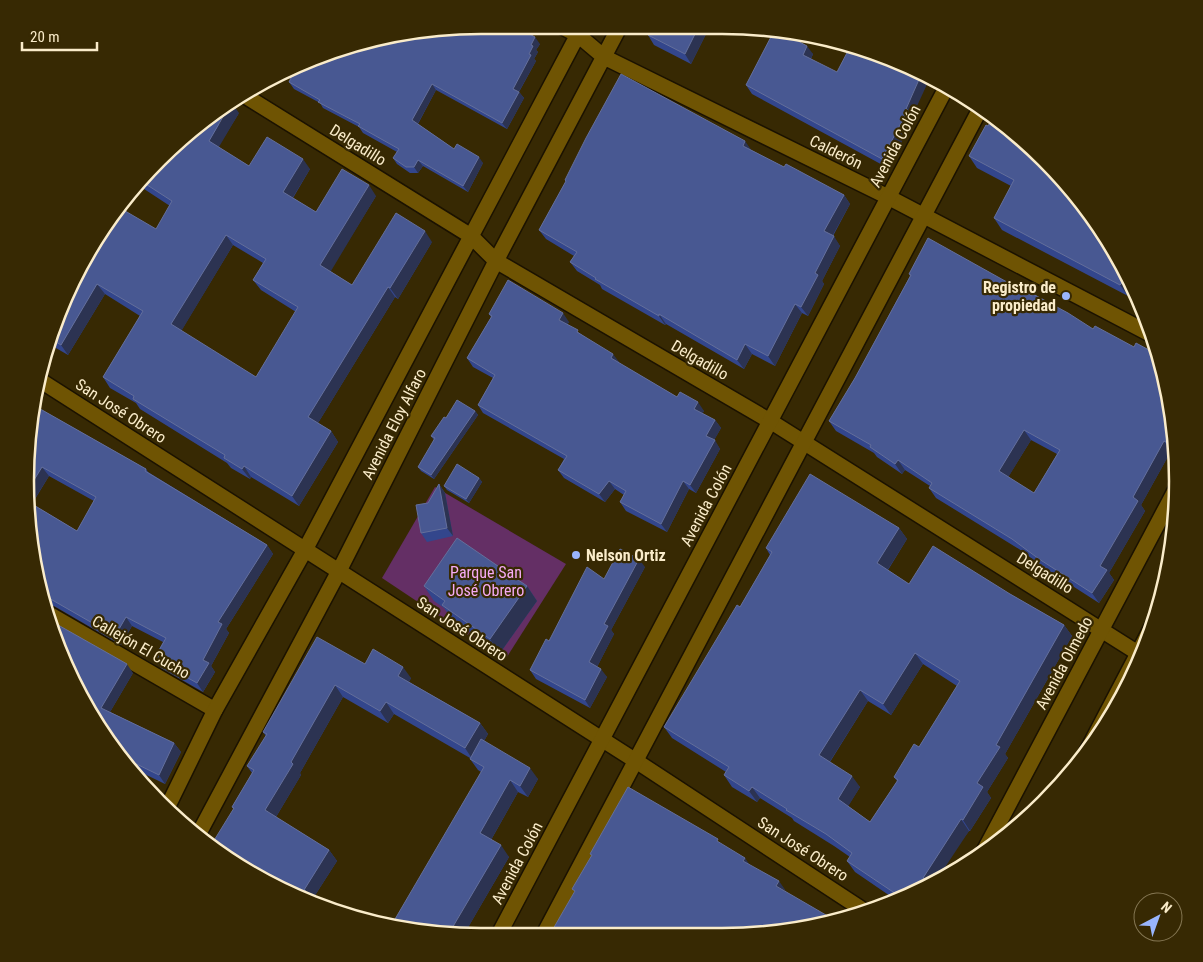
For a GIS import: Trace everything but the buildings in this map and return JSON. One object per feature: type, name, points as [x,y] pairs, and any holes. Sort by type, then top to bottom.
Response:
[{"type":"street","name":"Avenida Eloy Alfaro","points":[[170,802],[216,710],[305,550],[578,34]]},
{"type":"street","name":"Calderón","points":[[584,34],[604,56],[888,197],[1143,330]]},
{"type":"street","name":"Avenida Eloy Alfaro","points":[[201,829],[339,571],[496,261],[616,34]]},
{"type":"street","name":"Avenida Colón","points":[[502,928],[944,93]]},
{"type":"street","name":"Delgadillo","points":[[250,99],[471,236],[496,261],[770,421],[1135,651]]},
{"type":"street","points":[[547,928],[977,114]]},
{"type":"street","name":"San José Obrero","points":[[45,383],[636,761],[859,907]]},
{"type":"street","name":"Avenida Olmedo","points":[[991,838],[1168,503]]},
{"type":"street","name":"Callejón El Cucho","points":[[55,617],[216,710]]},
{"type":"green space","name":"Parque San José Obrero","points":[[435,487],[566,564],[505,660],[382,578]]},
{"type":"place","name":"Registro de propiedad","points":[[1066,296]]},
{"type":"place","name":"Nelson Ortiz","points":[[576,555]]}]
